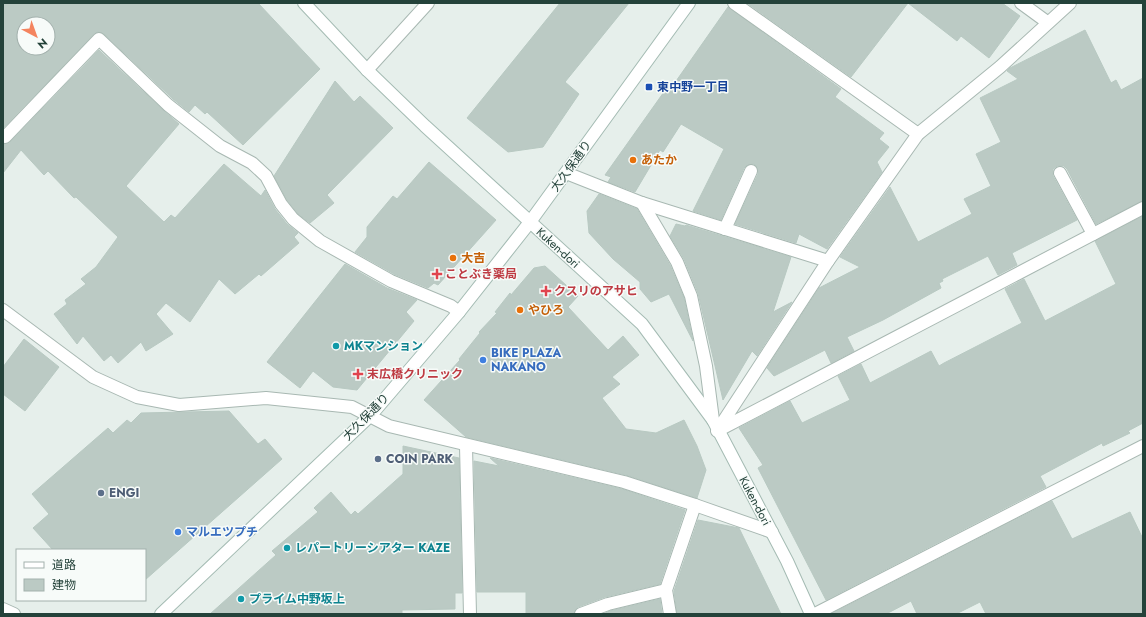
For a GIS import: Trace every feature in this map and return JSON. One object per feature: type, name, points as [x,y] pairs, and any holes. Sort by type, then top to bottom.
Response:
[{"type":"street","name":"Kuken-dori","points":[[304,3],[367,70],[642,324],[715,426],[787,561],[811,614]]},
{"type":"street","points":[[367,70],[428,3]]},
{"type":"street","name":"大久保通り","points":[[161,614],[371,415],[459,312],[530,222],[689,3]]},
{"type":"street","points":[[734,3],[918,134]]},
{"type":"street","points":[[1021,3],[1047,22]]},
{"type":"street","points":[[715,426],[828,261],[918,134],[1000,67],[1047,22],[1070,3]]},
{"type":"street","points":[[4,137],[99,39],[174,109],[220,146],[252,163],[266,176],[281,204],[293,219],[320,241],[391,281],[451,306],[459,312]]},
{"type":"street","points":[[725,229],[751,171]]},
{"type":"street","points":[[566,173],[642,203],[828,261]]},
{"type":"street","points":[[1060,173],[1093,234]]},
{"type":"street","points":[[642,203],[677,262],[691,296],[706,366],[715,426]]},
{"type":"street","points":[[715,426],[1143,208]]},
{"type":"street","points":[[3,310],[93,377],[137,397],[179,405],[266,398],[352,406],[389,426],[466,446],[624,482],[772,532]]},
{"type":"street","points":[[466,446],[470,614]]},
{"type":"street","points":[[814,614],[1143,446]]},
{"type":"street","points":[[670,614],[666,590],[695,505]]},
{"type":"street","points":[[581,614],[608,604],[666,590]]},
{"type":"street","points":[[3,609],[14,614]]},
{"type":"building","points":[[3,3],[258,3],[320,69],[243,145],[207,112],[205,114],[195,105],[189,112],[173,99],[104,34],[97,32],[3,128]]},
{"type":"building","points":[[560,3],[629,3],[565,82],[579,94],[543,147],[508,152],[467,118]]},
{"type":"building","points":[[747,3],[908,3],[851,77]]},
{"type":"building","points":[[908,3],[1002,3],[1020,16],[989,58],[961,36],[957,41]]},
{"type":"building","points":[[728,7],[841,89],[835,97],[884,133],[879,139],[889,147],[877,162],[882,172],[827,249],[799,234],[796,243],[735,224],[758,174],[757,167],[754,164],[747,165],[744,168],[721,220],[693,211],[724,149],[681,124],[663,152],[660,150],[635,192],[608,182],[611,177],[605,175],[671,82],[674,84]]},
{"type":"building","points":[[1085,30],[1111,83],[1116,80],[1121,90],[1143,78],[1143,201],[1096,224],[1067,169],[1064,166],[1057,166],[1053,169],[1053,176],[1077,220],[1012,253],[1017,265],[998,275],[988,256],[942,279],[943,281],[939,283],[941,288],[883,320],[847,337],[854,351],[831,363],[825,350],[774,376],[767,368],[819,288],[860,267],[840,257],[890,187],[918,242],[972,214],[964,199],[991,186],[976,154],[1001,142],[980,98],[1018,79],[1007,71],[1010,68]]},
{"type":"building","points":[[99,50],[179,124],[126,186],[164,222],[171,215],[175,218],[224,164],[261,196],[265,190],[275,209],[287,224],[298,233],[294,237],[299,243],[261,276],[259,274],[235,294],[219,279],[190,322],[166,303],[156,314],[173,334],[146,351],[141,342],[118,363],[111,355],[104,361],[83,336],[77,344],[54,314],[67,304],[65,300],[86,284],[81,279],[96,267],[118,237],[76,197],[74,198],[48,171],[44,175],[21,150],[3,173],[3,144],[10,142]]},
{"type":"building","points":[[335,81],[354,102],[360,96],[393,128],[327,195],[334,203],[310,223],[298,214],[287,200],[274,176]]},
{"type":"building","points":[[429,162],[496,220],[438,285],[434,283],[428,288],[394,274],[355,252],[367,237],[367,227],[393,196],[397,199]]},
{"type":"building","points":[[599,194],[637,209],[670,265],[684,298],[693,341],[669,294],[651,302],[640,289],[640,282],[613,259],[589,233],[587,211]]},
{"type":"building","points":[[1143,216],[1143,423],[1128,431],[1130,433],[1103,446],[1102,443],[1040,476],[1046,487],[826,600],[758,468],[763,465],[739,428],[790,401],[802,423],[850,400],[838,376],[861,364],[870,383],[931,351],[939,366],[1022,323],[1005,289],[1024,279],[1045,321],[1116,284],[1095,241]]},
{"type":"building","points":[[676,224],[686,225],[791,257],[773,312],[792,302],[757,356],[752,351],[723,400],[698,293],[684,259],[670,236]]},
{"type":"building","name":"MKマンション","points":[[345,264],[387,288],[417,300],[406,312],[414,321],[357,390],[333,387],[313,371],[300,388],[267,362]]},
{"type":"building","points":[[545,266],[578,296],[568,307],[608,350],[623,336],[639,355],[612,377],[620,384],[602,398],[626,429],[656,433],[684,420],[697,446],[706,470],[697,498],[626,475],[466,437],[424,400],[460,360],[459,359],[480,333],[479,332],[497,313],[495,312],[510,293],[511,295],[534,268]]},
{"type":"building","points":[[24,339],[59,367],[25,411],[3,394],[3,367]]},
{"type":"building","points":[[229,411],[258,444],[265,439],[282,459],[146,579],[146,549],[52,549],[33,528],[49,514],[32,494],[108,428],[113,433],[127,420],[131,423],[141,413]]},
{"type":"building","points":[[403,446],[459,458],[462,593],[455,593],[455,609],[402,610],[402,614],[210,614],[276,555],[272,551],[318,512],[314,508],[331,492],[351,515],[355,511],[358,514],[403,474]]},
{"type":"building","points":[[490,458],[622,489],[685,510],[660,584],[605,597],[578,607],[574,614],[526,614],[526,592],[477,592],[474,461],[499,466]]},
{"type":"building","points":[[1052,501],[1072,539],[1130,512],[1143,539],[1143,614],[986,614],[980,602],[956,614],[917,614],[911,601],[886,614],[833,613]]},
{"type":"building","points":[[698,520],[739,528],[781,614],[677,614],[674,591]]},
{"type":"building","points":[[660,599],[662,614],[603,614],[610,611]]},
{"type":"place","name":"東中野一丁目","points":[[649,87]]},
{"type":"place","name":"あたか","points":[[633,160]]},
{"type":"place","name":"大吉","points":[[453,258]]},
{"type":"place","name":"ことぶき薬局","points":[[437,274]]},
{"type":"place","name":"クスリのアサヒ","points":[[546,291]]},
{"type":"place","name":"やひろ","points":[[520,310]]},
{"type":"place","name":"MKマンション","points":[[336,346]]},
{"type":"place","name":"BIKE PLAZA NAKANO","points":[[483,360]]},
{"type":"place","name":"末広橋クリニック","points":[[358,374]]},
{"type":"place","name":"COIN PARK","points":[[378,459]]},
{"type":"place","name":"ENGI","points":[[101,493]]},
{"type":"place","name":"マルエツプチ","points":[[178,532]]},
{"type":"place","name":"レパートリーシアター KAZE","points":[[287,548]]},
{"type":"place","name":"プライム中野坂上","points":[[241,599]]}]
